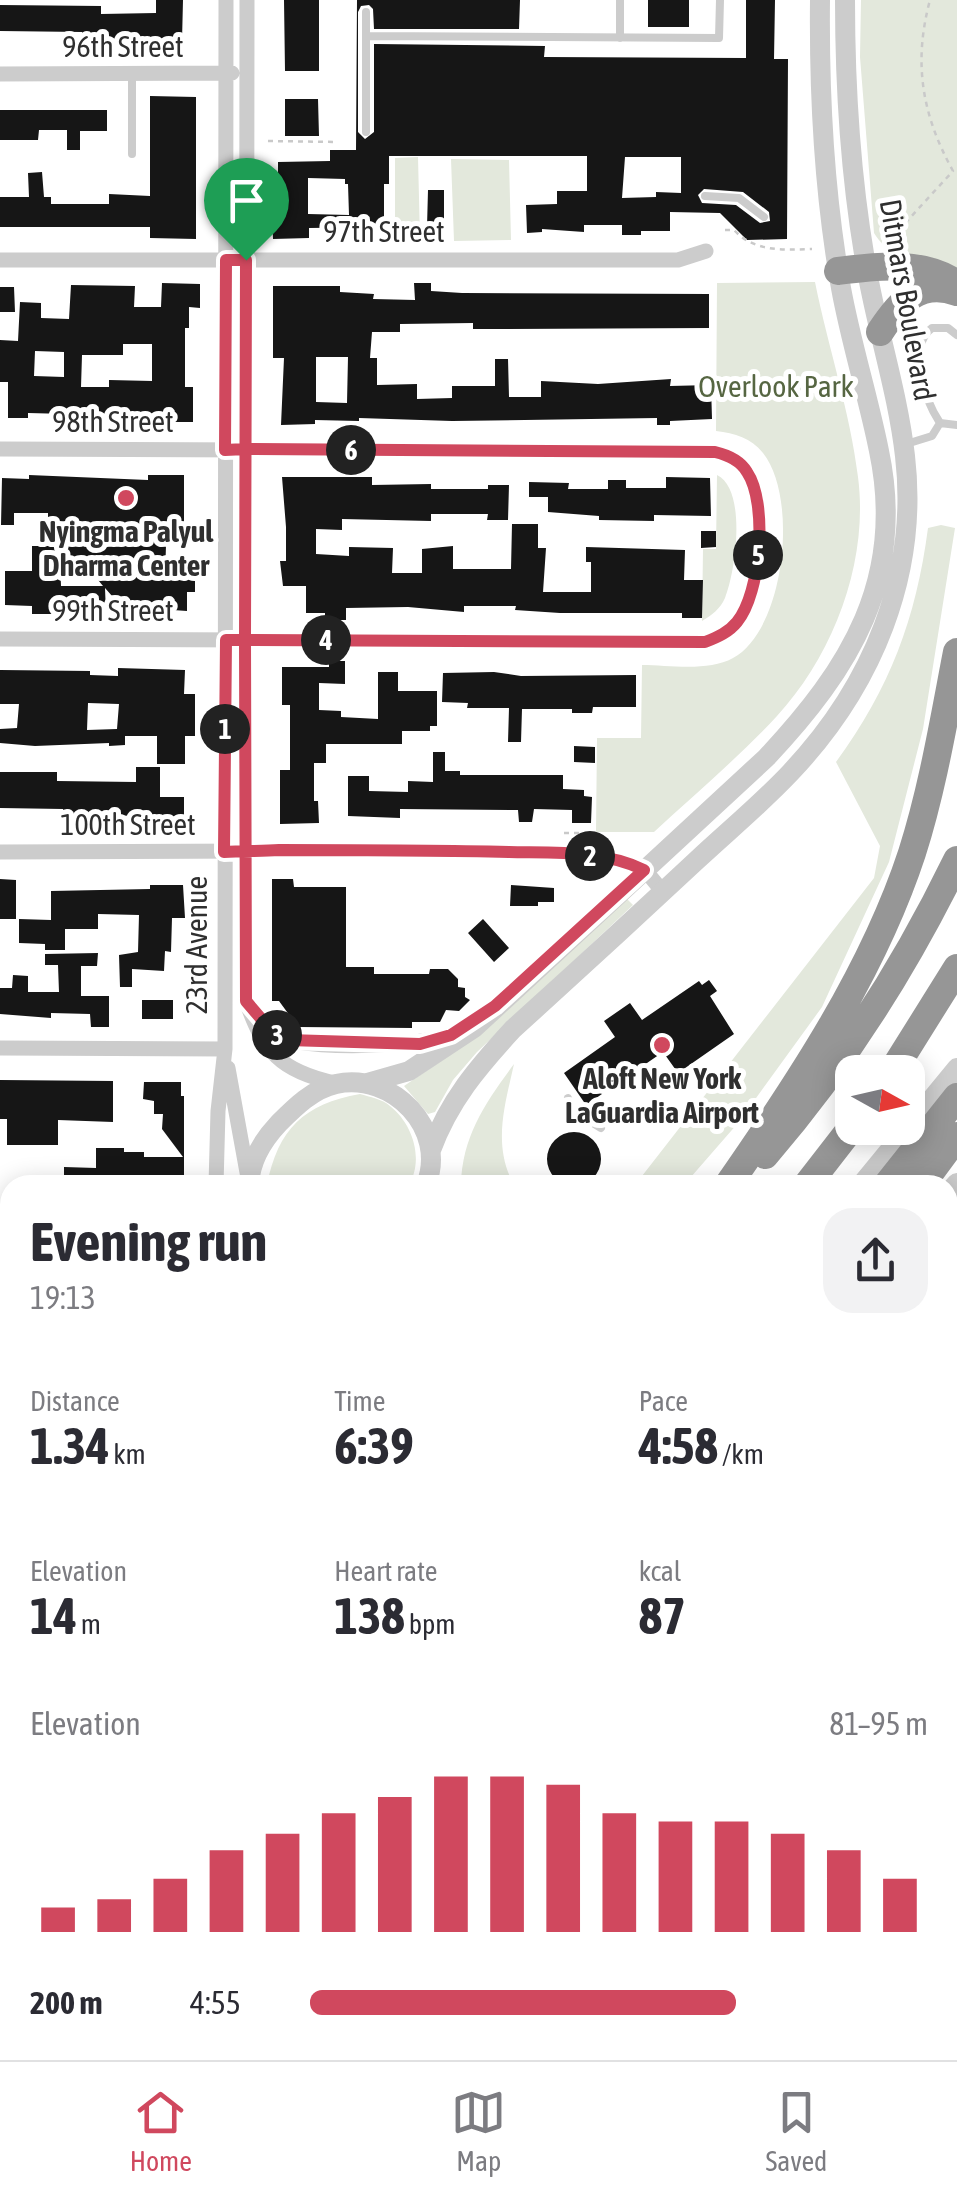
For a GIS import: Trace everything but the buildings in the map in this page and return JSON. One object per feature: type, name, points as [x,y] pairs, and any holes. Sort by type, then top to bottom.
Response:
[{"type":"highway","points":[[856,264],[922,270],[957,284]]},
{"type":"highway","points":[[880,332],[894,310],[912,293],[933,287],[957,292]]},
{"type":"highway","points":[[735,1175],[848,994],[900,886],[927,798],[957,652]]},
{"type":"highway","points":[[748,1175],[842,1060],[900,967],[957,860]]},
{"type":"highway","points":[[903,1055],[957,968]]},
{"type":"highway","points":[[895,1175],[957,1097]]},
{"type":"highway","points":[[928,1175],[957,1136]]},
{"type":"highway","points":[[815,1175],[838,1145]]},
{"type":"street","name":"23rd Avenue","points":[[216,1175],[225,1049],[226,0]]},
{"type":"street","name":"23rd Avenue","points":[[246,0],[246,1001],[271,1055],[303,1074],[339,1084]]},
{"type":"street","name":"Ditmars Boulevard","points":[[431,1150],[456,1095],[481,1063],[792,772],[855,691],[894,598],[903,559],[908,490],[904,445],[880,332],[825,153],[820,0]]},
{"type":"street","name":"Ditmars Boulevard","points":[[339,1084],[397,1077],[474,1028],[766,758],[811,710],[843,666],[863,626],[879,568],[884,495],[880,453],[850,339],[856,264],[845,0]]},
{"type":"street","name":"96th Street","points":[[0,74],[246,73]]},
{"type":"street","name":"97th Street","points":[[0,260],[678,260],[706,251]]},
{"type":"street","name":"98th Street","points":[[0,449],[705,452],[728,455],[750,475],[759,520],[755,577],[742,616],[723,635],[705,642],[245,640]]},
{"type":"street","name":"99th Street","points":[[0,639],[245,640]]},
{"type":"street","name":"100th Street","points":[[0,852],[565,854],[626,861],[644,870]]},
{"type":"street","points":[[644,870],[663,892]]},
{"type":"street","points":[[246,1001],[274,1034],[307,1043],[420,1044],[451,1035],[495,1006]]},
{"type":"street","points":[[0,1048],[225,1049]]},
{"type":"street","name":"23rd Avenue","points":[[225,1049],[248,1175]]},
{"type":"street","points":[[868,1175],[957,1068]]},
{"type":"street","points":[[367,1083],[389,1090],[403,1100],[424,1129],[431,1150],[429,1175]]},
{"type":"street","points":[[251,1175],[272,1130],[305,1100],[339,1084]]},
{"type":"lane","points":[[620,0],[620,38]]},
{"type":"lane","points":[[366,36],[719,38],[720,0]]},
{"type":"lane","points":[[366,12],[366,132]]},
{"type":"lane","points":[[132,75],[132,154]]},
{"type":"lane","points":[[705,196],[739,198],[764,216]]},
{"type":"lane","points":[[940,424],[932,412],[918,354],[922,338],[932,328],[948,328],[957,335]]},
{"type":"lane","points":[[904,445],[932,436],[940,424]]},
{"type":"lane","points":[[940,424],[957,425]]},
{"type":"lane","points":[[568,1098],[572,1110],[600,1128]]},
{"type":"path","points":[[856,264],[884,245],[953,171],[924,106],[922,60],[930,0]]},
{"type":"path","points":[[268,141],[337,142]]},
{"type":"path","points":[[725,230],[734,230],[744,242],[755,246],[812,249]]},
{"type":"path","points":[[564,833],[581,833],[581,840],[593,840]]},
{"type":"green space","points":[[861,0],[957,0],[957,274],[900,256],[874,233],[860,57]]},
{"type":"green space","points":[[418,157],[420,239],[395,239],[395,158]]},
{"type":"green space","points":[[451,159],[509,160],[511,240],[454,241]]},
{"type":"green space","name":"Overlook Park","points":[[815,282],[858,477],[858,541],[843,605],[831,635],[797,691],[717,775],[654,832],[596,832],[597,738],[641,738],[642,665],[700,666],[733,658],[751,643],[775,593],[783,530],[774,474],[763,453],[753,444],[716,431],[717,283]]},
{"type":"green space","name":"Overlook Park","points":[[717,475],[732,496],[736,513],[735,551],[725,598],[702,621],[703,549],[716,549]]},
{"type":"green space","points":[[928,528],[955,528],[923,729],[889,862],[822,1007],[738,1123],[693,1175],[643,1175],[874,878],[880,846],[836,762],[871,707],[898,651],[916,593]]},
{"type":"green space","points":[[625,897],[633,905],[477,1052],[453,1080],[435,1112],[428,1114],[404,1086],[472,1040]]},
{"type":"green space","points":[[514,1064],[502,1140],[509,1175],[462,1175],[471,1135],[485,1106]]},
{"type":"green space","points":[[360,1094],[380,1100],[398,1113],[414,1143],[413,1175],[270,1175],[286,1134],[309,1112]]},
{"type":"place","name":"Nyingma Palyul Dharma Center","points":[[126,498]]},
{"type":"place","name":"Aloft New York LaGuardia Airport","points":[[662,1045]]},
{"type":"route","points":[[246,260],[226,260],[225,450],[246,449],[715,452],[741,464],[754,487],[759,520],[755,577],[742,616],[723,635],[705,642],[245,640],[245,851],[246,1001],[274,1034],[288,1040],[420,1044],[451,1035],[495,1006],[644,870],[626,861],[565,854],[459,850],[266,850],[245,851],[224,852],[226,640],[245,640],[246,449],[246,260]]}]
